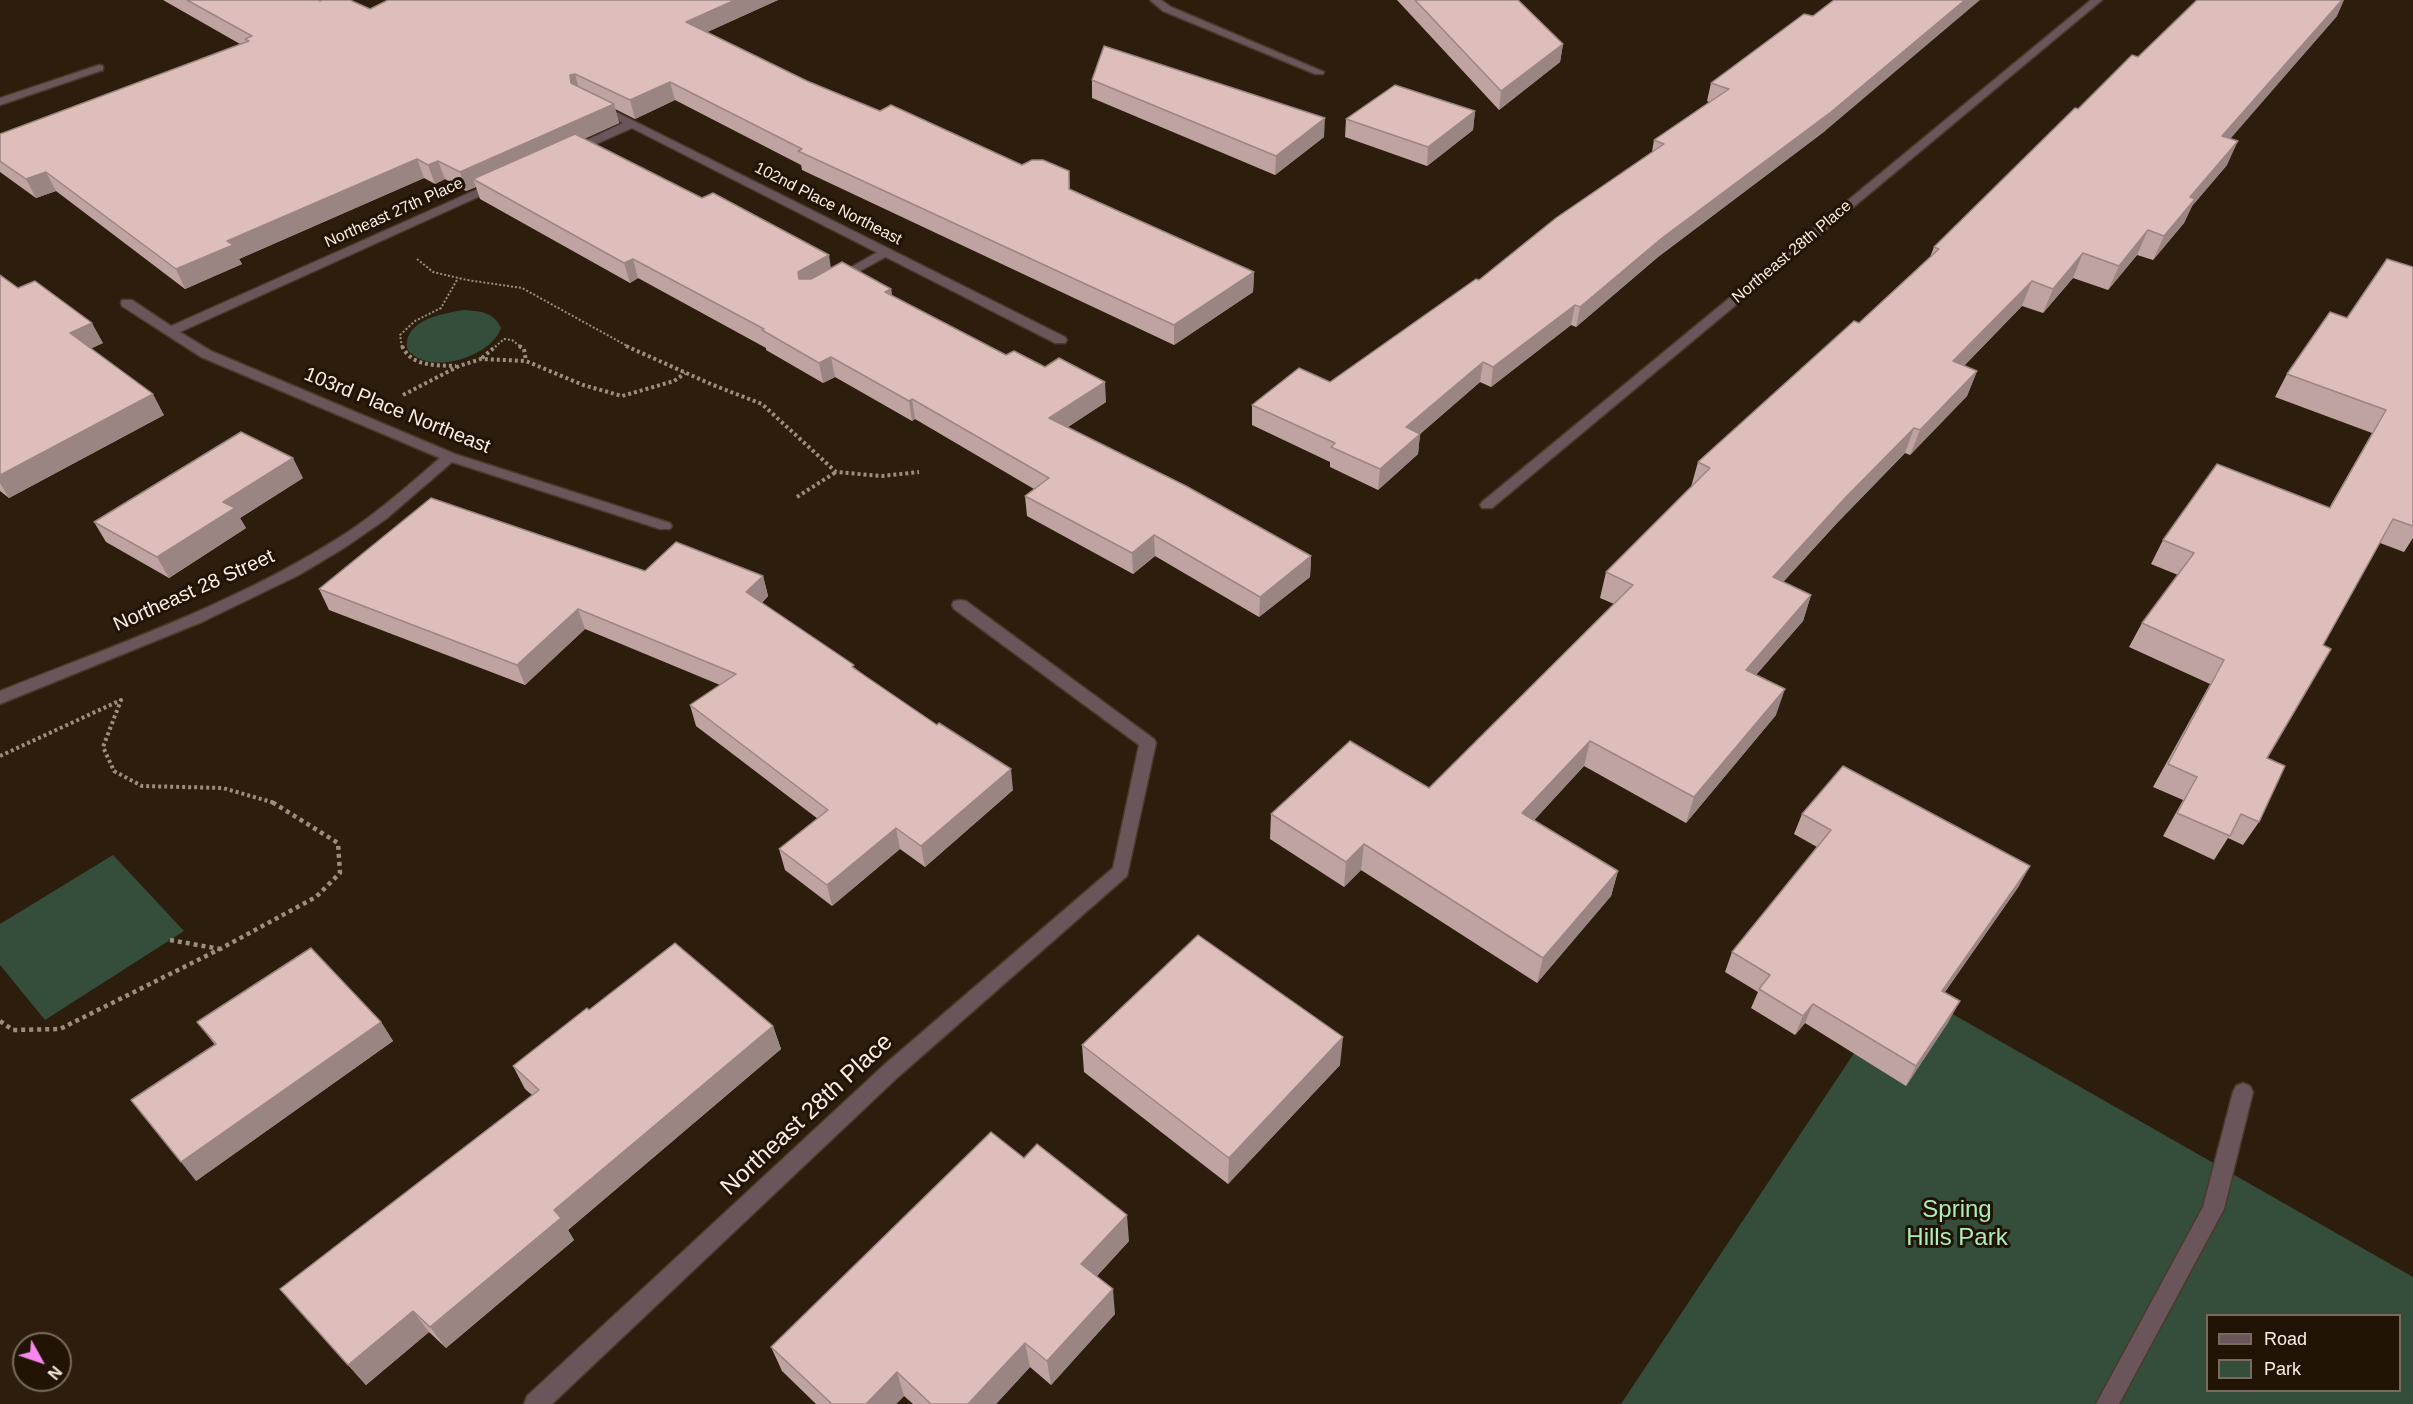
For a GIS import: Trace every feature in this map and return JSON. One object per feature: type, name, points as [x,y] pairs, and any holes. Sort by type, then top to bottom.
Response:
[{"type":"street","points":[[1155,0],[1167,9],[1320,72]]},
{"type":"street","name":"Northeast 28th Place","points":[[1487,504],[2097,0]]},
{"type":"street","points":[[0,102],[99,68]]},
{"type":"street","name":"102nd Place Northeast","points":[[591,103],[1060,340]]},
{"type":"street","points":[[556,158],[631,124]]},
{"type":"street","name":"Northeast 27th Place","points":[[171,331],[503,182]]},
{"type":"street","points":[[828,284],[885,252]]},
{"type":"street","name":"103rd Place Northeast","points":[[127,303],[206,354],[450,457],[665,526]]},
{"type":"street","name":"Northeast 28 Street","points":[[0,698],[240,598],[320,555],[380,516],[450,457]]},
{"type":"street","name":"Northeast 28th Place","points":[[535,1404],[891,1071],[1121,871],[1148,743],[960,605]]},
{"type":"street","points":[[2107,1404],[2213,1209],[2243,1092]]},
{"type":"path","points":[[416,258],[433,272],[522,288],[625,345],[685,373],[762,404],[836,472],[882,476],[919,472]]},
{"type":"path","points":[[458,278],[441,308],[415,321],[400,335],[401,349],[409,359],[427,365],[459,366]]},
{"type":"path","points":[[481,359],[504,339],[512,340],[524,349],[526,361]]},
{"type":"path","points":[[398,399],[459,366],[481,359],[526,361],[583,385],[622,396],[674,381],[685,373]]},
{"type":"path","points":[[797,497],[836,472]]},
{"type":"path","points":[[0,756],[121,700],[103,747],[114,771],[142,786],[223,788],[271,801],[338,843],[340,873],[316,897],[220,949],[60,1029],[13,1030],[0,1021]]},
{"type":"path","points":[[170,940],[220,949]]},
{"type":"green space","points":[[464,310],[486,313],[495,319],[501,328],[486,347],[461,359],[447,362],[421,359],[409,351],[407,341],[415,327],[430,318]]},
{"type":"green space","points":[[113,855],[184,931],[45,1020],[0,965],[0,924]]},
{"type":"green space","name":"Spring Hills Park","points":[[1900,984],[2413,1277],[2413,1404],[1621,1404]]},
{"type":"building","points":[[187,0],[350,0],[370,9],[388,0],[735,0],[686,22],[807,81],[880,111],[891,105],[1022,165],[1032,160],[1043,160],[1069,171],[1069,189],[1254,272],[1174,325],[798,151],[802,149],[670,82],[630,100],[575,74],[570,75],[571,83],[614,104],[460,172],[438,161],[428,165],[417,159],[227,241],[233,245],[176,269],[46,172],[26,179],[0,161],[0,134],[249,41],[245,39],[252,36]]},
{"type":"building","points":[[1415,0],[1518,0],[1563,44],[1501,91]]},
{"type":"building","points":[[1834,0],[1965,0],[1831,112],[1662,238],[1580,307],[1575,305],[1493,367],[1483,362],[1406,427],[1420,434],[1380,469],[1331,447],[1335,443],[1252,405],[1299,368],[1330,382],[1476,279],[1479,280],[1556,218],[1664,144],[1654,140],[1729,89],[1711,83],[1804,14],[1813,16]]},
{"type":"building","points":[[2197,0],[2342,0],[2222,136],[2238,141],[2190,197],[2195,199],[2164,236],[2148,230],[2119,266],[2083,253],[2053,289],[2032,281],[1953,361],[1977,371],[1920,430],[1914,428],[1846,497],[1773,577],[1811,595],[1746,670],[1785,689],[1694,797],[1590,741],[1522,813],[1618,871],[1543,958],[1364,844],[1346,862],[1271,814],[1350,741],[1429,788],[1633,585],[1606,572],[1710,468],[1698,462],[1854,321],[1859,323],[1939,249],[1934,247],[2075,108],[2078,109],[2132,55],[2138,57]]},
{"type":"building","points":[[1104,46],[1325,118],[1276,156],[1092,80]]},
{"type":"building","points":[[1395,85],[1475,111],[1428,147],[1346,119]]},
{"type":"building","points":[[575,134],[702,198],[713,193],[829,255],[798,272],[799,279],[811,279],[842,262],[891,289],[885,292],[1006,355],[1014,351],[1045,367],[1059,358],[1105,382],[1049,418],[1186,486],[1311,556],[1260,597],[1154,535],[1132,553],[1025,496],[1049,478],[912,399],[909,401],[831,357],[819,363],[762,330],[764,329],[633,259],[624,263],[473,179]]},
{"type":"building","points":[[2387,259],[2413,267],[2413,526],[2393,519],[2323,645],[2331,649],[2267,758],[2285,766],[2259,822],[2241,814],[2230,836],[2177,813],[2197,777],[2168,764],[2224,660],[2142,623],[2194,553],[2163,540],[2217,464],[2330,508],[2386,410],[2287,374],[2330,312],[2347,318]]},
{"type":"building","points":[[0,275],[18,288],[35,281],[92,323],[70,333],[153,394],[0,475]]},
{"type":"building","points":[[241,432],[293,458],[223,502],[235,508],[157,557],[94,522]]},
{"type":"building","points":[[431,498],[645,571],[676,542],[763,576],[746,592],[854,665],[852,667],[937,725],[939,723],[1011,769],[921,846],[896,828],[827,885],[779,849],[828,810],[690,705],[736,674],[578,609],[517,665],[319,589]]},
{"type":"building","points":[[1843,766],[2030,866],[1942,991],[1960,1001],[1916,1066],[1813,1004],[1803,1016],[1759,989],[1770,975],[1732,952],[1831,830],[1802,814]]},
{"type":"building","points":[[1198,935],[1343,1037],[1229,1158],[1082,1045]]},
{"type":"building","points":[[675,943],[773,1026],[554,1210],[561,1218],[430,1327],[413,1311],[348,1365],[280,1289],[539,1090],[513,1066]]},
{"type":"building","points":[[311,948],[381,1022],[181,1162],[131,1100],[216,1044],[197,1022]]},
{"type":"building","points":[[991,1132],[1024,1158],[1037,1144],[1127,1215],[1081,1264],[1113,1289],[1047,1361],[1025,1343],[968,1404],[931,1404],[897,1372],[866,1404],[832,1404],[771,1347]]}]
